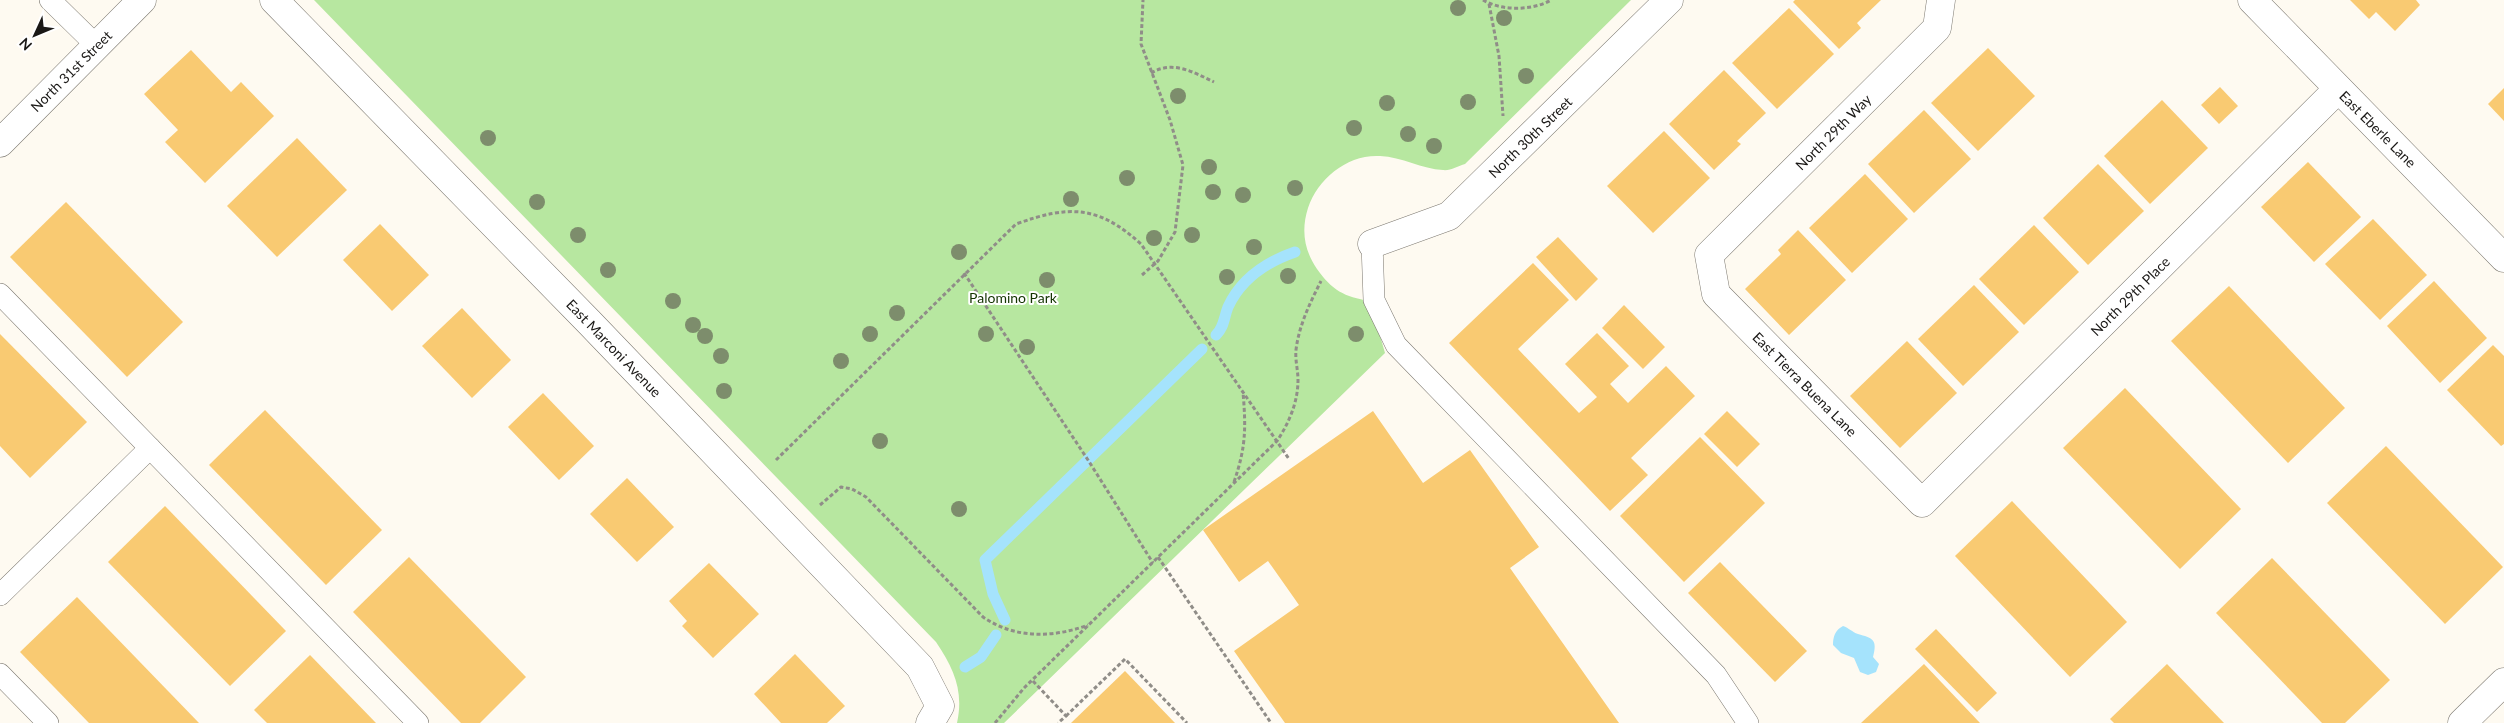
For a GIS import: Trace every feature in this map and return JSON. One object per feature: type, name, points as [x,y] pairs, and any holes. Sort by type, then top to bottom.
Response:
[{"type":"street","name":"North 31st Street","points":[[0,143],[142,0]]},
{"type":"street","name":"East Marconi Avenue","points":[[274,0],[596,329],[920,667],[935,715]]},
{"type":"street","name":"North 30th Street","points":[[1372,244],[1449,216],[1669,0]]},
{"type":"street","name":"North 29th Way","points":[[1708,255],[1937,28],[1940,0]]},
{"type":"street","name":"East Eberle Lane","points":[[2252,0],[2504,258]]},
{"type":"street","name":"North 29th Place","points":[[1922,503],[2338,89]]},
{"type":"street","name":"East Tierra Buena Lane","points":[[1708,255],[1716,294],[1922,503]]},
{"type":"street","points":[[2462,723],[2504,682]]},
{"type":"lane","points":[[50,0],[97,46]]},
{"type":"lane","points":[[1372,244],[1374,300],[1396,345],[1716,675],[1748,723]]},
{"type":"lane","points":[[0,294],[418,723]]},
{"type":"lane","points":[[0,594],[150,448]]},
{"type":"lane","points":[[0,674],[48,723]]},
{"type":"path","points":[[1142,275],[1156,263],[1176,232],[1183,165],[1170,120],[1141,44],[1143,0]]},
{"type":"path","points":[[1483,0],[1489,4],[1523,9],[1550,0]]},
{"type":"path","points":[[1489,4],[1499,56],[1503,116]]},
{"type":"path","points":[[1151,72],[1162,66],[1187,69],[1214,82]]},
{"type":"path","points":[[776,460],[964,273],[1016,224],[1054,213],[1080,212],[1097,215],[1121,226],[1141,244],[1156,263],[1289,459]]},
{"type":"path","points":[[964,273],[1088,460],[1153,563]]},
{"type":"path","points":[[995,723],[1033,681],[1277,441],[1288,425],[1295,403],[1298,383],[1296,351],[1300,332],[1321,281]]},
{"type":"path","points":[[1233,484],[1243,452],[1246,432],[1243,392]]},
{"type":"path","points":[[820,505],[841,487],[852,488],[866,497],[983,617],[995,625],[1026,634],[1066,633],[1091,624]]},
{"type":"path","points":[[1158,557],[1271,723]]},
{"type":"path","points":[[1058,723],[1125,659],[1187,723]]},
{"type":"path","points":[[1033,681],[1066,716]]},
{"type":"green space","name":"Palomino Park","points":[[314,0],[1631,0],[1465,164],[1443,170],[1427,168],[1388,157],[1368,156],[1346,164],[1327,178],[1313,197],[1306,216],[1304,232],[1309,255],[1317,269],[1339,291],[1346,295],[1370,301],[1385,353],[1004,723],[957,723],[959,701],[956,681],[948,662],[936,642]]},
{"type":"water","points":[[1843,626],[1873,640],[1875,646],[1873,657],[1879,664],[1876,672],[1868,675],[1860,672],[1854,658],[1841,653],[1833,645],[1835,634]]},
{"type":"building","points":[[1795,0],[1881,0],[1857,23],[1861,28],[1839,49],[1793,2]]},
{"type":"building","points":[[2350,0],[2416,0],[2420,5],[2395,31],[2376,12],[2369,19]]},
{"type":"building","points":[[1789,8],[1834,54],[1777,109],[1732,63]]},
{"type":"building","points":[[1988,48],[2035,96],[1978,151],[1931,103]]},
{"type":"building","points":[[191,50],[231,92],[241,82],[274,116],[205,183],[165,142],[178,130],[144,94]]},
{"type":"building","points":[[1724,70],[1766,113],[1737,141],[1741,144],[1714,170],[1669,124]]},
{"type":"building","points":[[2220,87],[2238,106],[2219,124],[2201,105]]},
{"type":"building","points":[[2504,88],[2504,121],[2488,104]]},
{"type":"building","points":[[2162,100],[2208,148],[2150,204],[2104,156]]},
{"type":"building","points":[[1924,110],[1971,159],[1914,213],[1868,164]]},
{"type":"building","points":[[1664,131],[1710,178],[1653,233],[1607,186]]},
{"type":"building","points":[[297,138],[347,190],[277,257],[227,206]]},
{"type":"building","points":[[2308,162],[2361,217],[2314,262],[2261,207]]},
{"type":"building","points":[[2098,164],[2144,211],[2088,265],[2043,218]]},
{"type":"building","points":[[1865,174],[1908,219],[1852,273],[1809,228]]},
{"type":"building","points":[[66,202],[183,322],[127,377],[10,257]]},
{"type":"building","points":[[2373,219],[2427,275],[2380,320],[2325,264]]},
{"type":"building","points":[[380,224],[429,275],[392,311],[343,260]]},
{"type":"building","points":[[2034,225],[2079,272],[2024,325],[1979,279]]},
{"type":"building","points":[[1798,230],[1846,280],[1789,335],[1745,289],[1781,254],[1778,250]]},
{"type":"building","points":[[1558,237],[1598,279],[1576,301],[1536,257]]},
{"type":"building","points":[[1533,263],[1569,300],[1518,349],[1579,413],[1597,397],[1565,364],[1597,333],[1629,366],[1610,384],[1628,403],[1666,366],[1695,396],[1631,458],[1648,475],[1610,511],[1449,343]]},
{"type":"building","points":[[2434,281],[2487,338],[2440,383],[2387,326]]},
{"type":"building","points":[[1974,285],[2019,332],[1963,386],[1918,339]]},
{"type":"building","points":[[2229,286],[2345,408],[2288,463],[2171,341]]},
{"type":"building","points":[[1624,305],[1665,347],[1643,369],[1602,328]]},
{"type":"building","points":[[462,308],[511,360],[472,398],[422,346]]},
{"type":"building","points":[[0,334],[87,422],[30,478],[0,446]]},
{"type":"building","points":[[1907,341],[1957,393],[1900,448],[1850,396]]},
{"type":"building","points":[[2493,345],[2504,356],[2504,444],[2501,446],[2447,390]]},
{"type":"building","points":[[2125,388],[2241,509],[2180,569],[2063,448]]},
{"type":"building","points":[[543,393],[594,446],[559,480],[508,427]]},
{"type":"building","points":[[265,410],[382,530],[326,585],[209,465]]},
{"type":"building","points":[[1373,411],[1423,483],[1470,450],[1539,547],[1510,568],[1619,723],[1285,723],[1234,651],[1299,605],[1268,561],[1239,582],[1203,530]]},
{"type":"building","points":[[1727,411],[1760,444],[1737,467],[1704,434]]},
{"type":"building","points":[[1700,437],[1765,503],[1684,582],[1620,516]]},
{"type":"building","points":[[2386,446],[2503,567],[2445,624],[2327,503]]},
{"type":"building","points":[[627,478],[674,527],[637,562],[590,514]]},
{"type":"building","points":[[2012,501],[2127,622],[2070,677],[1955,556]]},
{"type":"building","points":[[165,506],[286,631],[230,686],[108,562]]},
{"type":"building","points":[[409,557],[526,677],[480,723],[461,723],[353,612]]},
{"type":"building","points":[[2272,558],[2390,680],[2345,723],[2322,723],[2216,613]]},
{"type":"building","points":[[1720,562],[1807,651],[1775,682],[1688,593]]},
{"type":"building","points":[[709,563],[759,614],[713,658],[682,626],[687,621],[669,601]]},
{"type":"building","points":[[77,597],[199,723],[89,723],[20,652]]},
{"type":"building","points":[[1936,629],[1997,693],[1977,712],[1915,649]]},
{"type":"building","points":[[795,654],[845,706],[827,723],[781,723],[754,694]]},
{"type":"building","points":[[310,655],[376,723],[267,723],[254,710]]},
{"type":"building","points":[[1924,664],[1980,723],[1861,723]]},
{"type":"building","points":[[2167,664],[2224,723],[2114,723],[2110,719]]},
{"type":"building","points":[[1125,671],[1175,723],[1071,723]]},
{"type":"waterway","points":[[1216,335],[1222,326],[1233,297],[1247,280],[1264,266],[1295,252]]},
{"type":"waterway","points":[[1005,620],[993,594],[985,560],[1202,349]]},
{"type":"waterway","points":[[965,667],[981,657],[996,635]]}]
